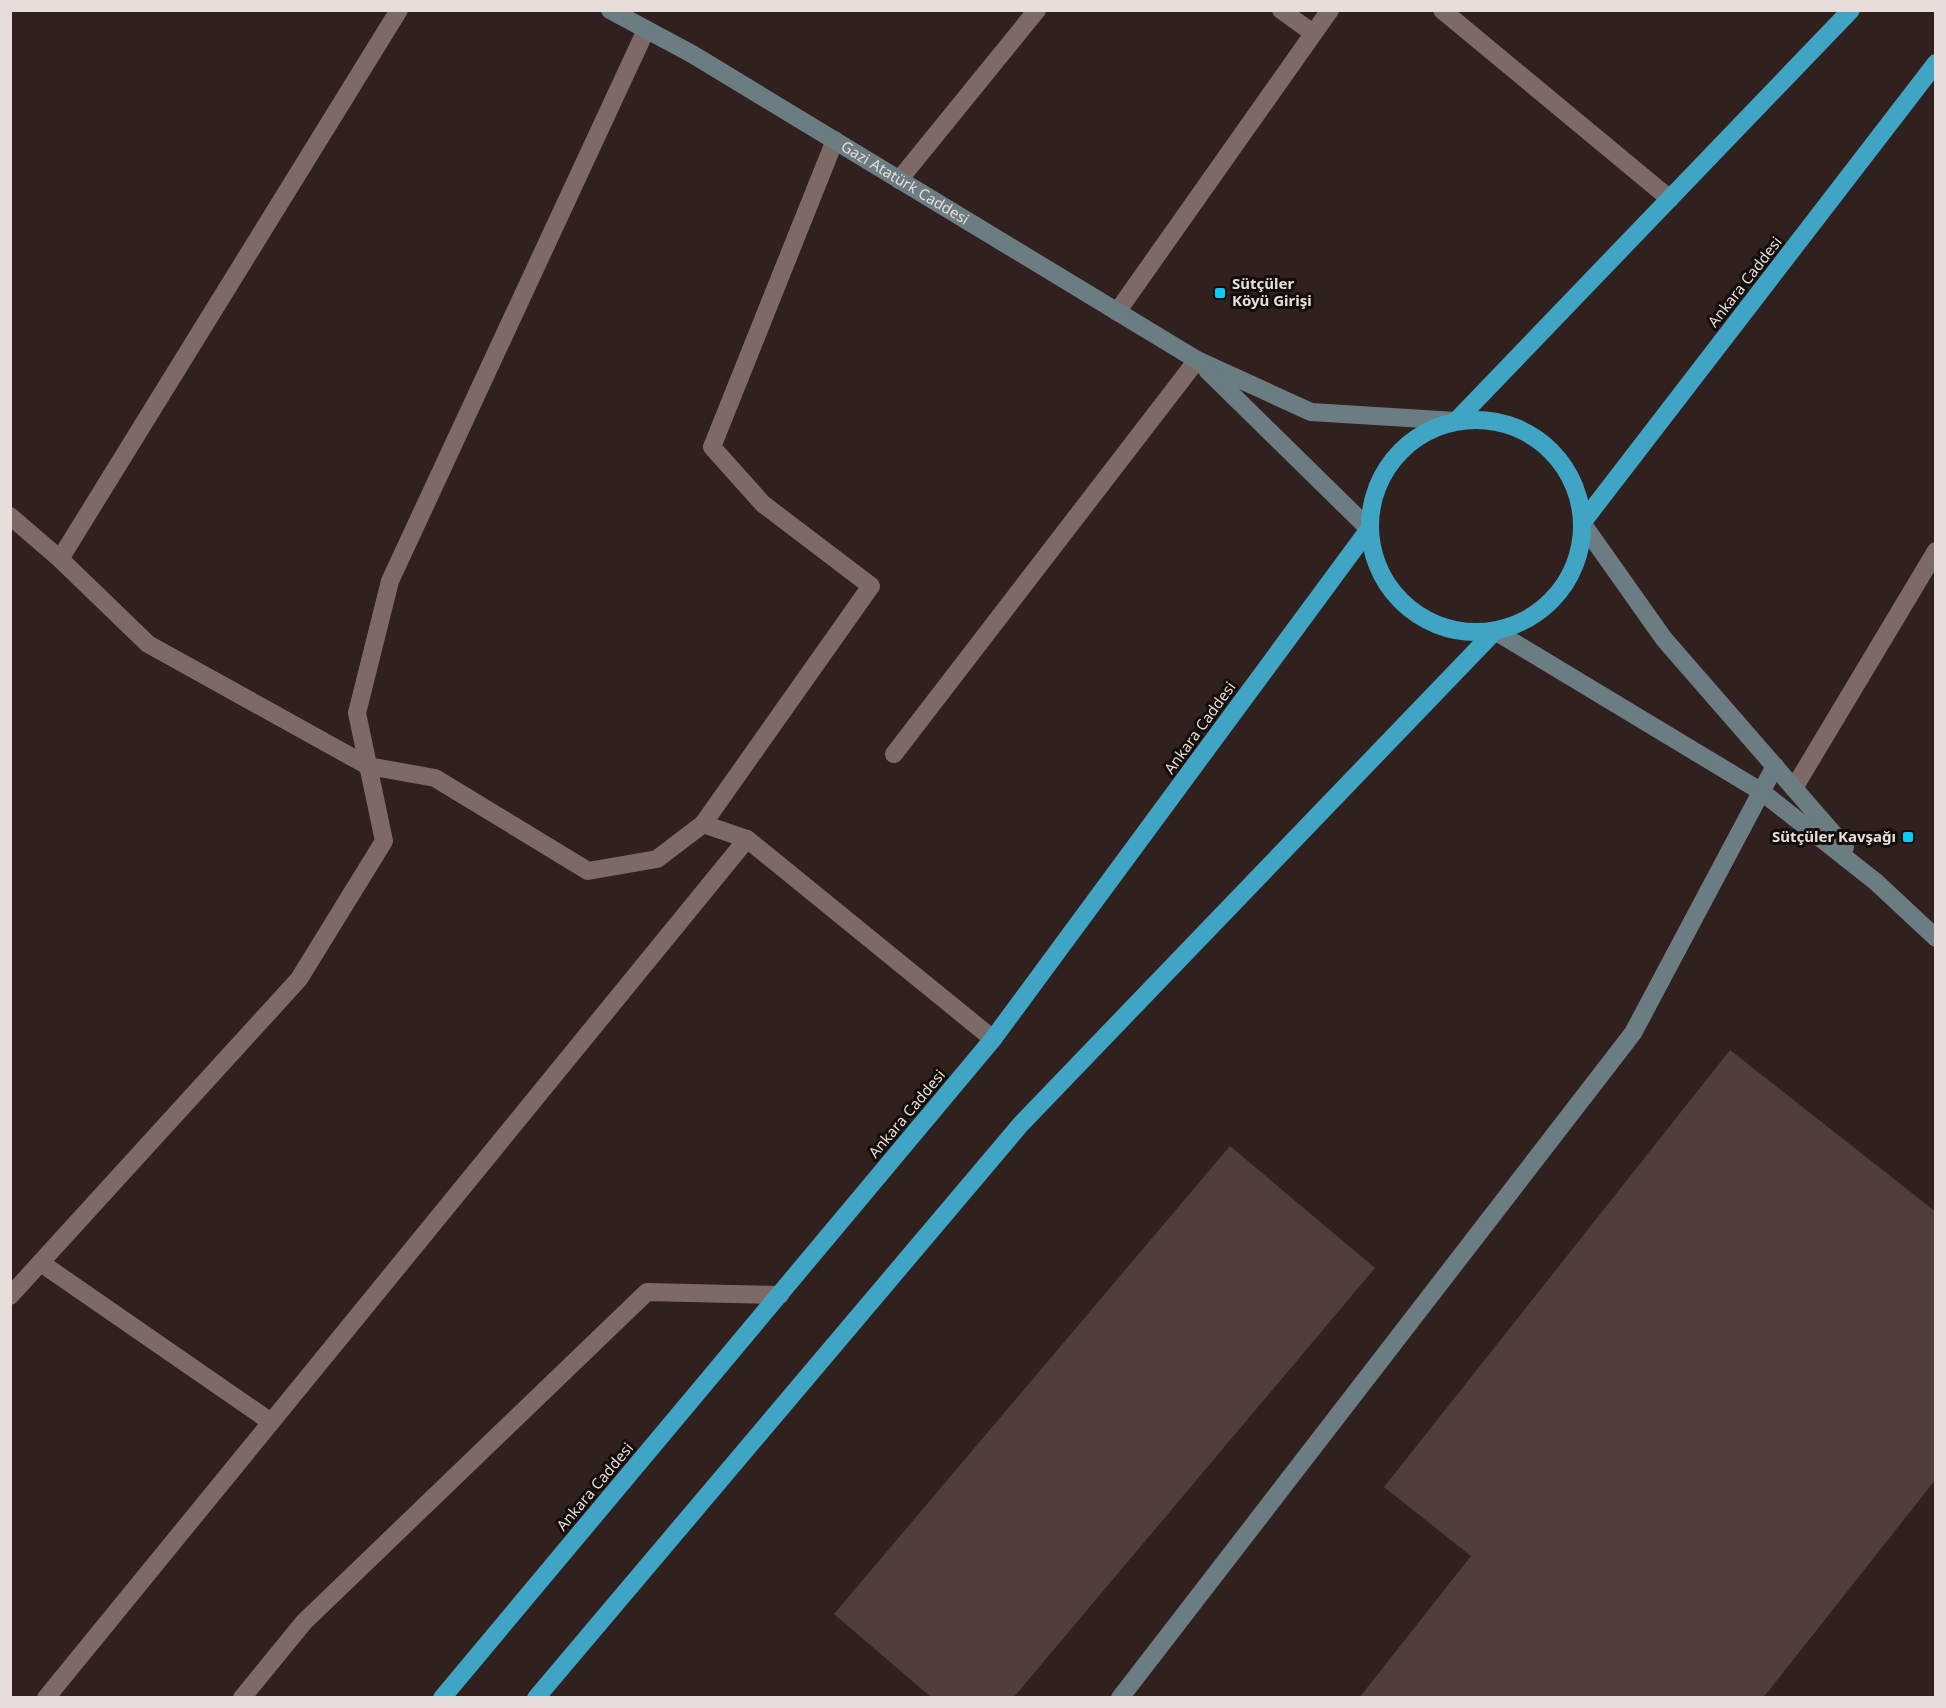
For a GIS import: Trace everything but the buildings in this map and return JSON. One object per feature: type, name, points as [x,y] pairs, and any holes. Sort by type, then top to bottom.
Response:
[{"type":"highway","name":"Ankara Caddesi","points":[[1456,421],[1851,10]]},
{"type":"highway","name":"Ankara Caddesi","points":[[1582,523],[1935,63]]},
{"type":"highway","name":"Ankara Caddesi","points":[[1456,421],[1493,421],[1527,433],[1556,456],[1575,487],[1582,523],[1578,552],[1567,580],[1548,603],[1523,621],[1495,631],[1459,631],[1424,619],[1402,602],[1395,596],[1376,565],[1369,529],[1373,500],[1384,472],[1403,448],[1428,431],[1456,421]]},
{"type":"highway","name":"Ankara Caddesi","points":[[442,1698],[993,1039],[1369,529]]},
{"type":"highway","name":"Ankara Caddesi","points":[[536,1698],[1021,1124],[1495,631]]},
{"type":"street","points":[[60,559],[399,10]]},
{"type":"street","name":"Gazi Atatürk Caddesi","points":[[610,10],[692,54],[1197,360]]},
{"type":"street","points":[[900,180],[1037,10]]},
{"type":"street","points":[[1281,10],[1313,33]]},
{"type":"street","points":[[1117,312],[1330,10]]},
{"type":"street","points":[[1442,10],[1670,199]]},
{"type":"street","points":[[10,1296],[299,979],[384,841],[357,713],[390,581],[646,30]]},
{"type":"street","points":[[10,516],[60,559],[148,645],[368,766],[435,778],[588,872],[657,859],[704,824],[871,586],[764,504],[712,447],[835,140]]},
{"type":"street","points":[[1197,360],[1311,412],[1456,421]]},
{"type":"street","points":[[1197,360],[1369,529]]},
{"type":"street","points":[[894,754],[1197,360]]},
{"type":"street","points":[[1582,523],[1664,639],[1876,882]]},
{"type":"street","points":[[1794,788],[1935,551]]},
{"type":"street","points":[[1495,631],[1762,792],[1876,882],[1935,938]]},
{"type":"street","points":[[1120,1698],[1633,1033],[1775,766]]},
{"type":"street","points":[[704,824],[747,839],[993,1039]]},
{"type":"street","points":[[46,1698],[747,839]]},
{"type":"street","points":[[41,1263],[271,1422]]},
{"type":"street","points":[[242,1698],[304,1622],[648,1292],[780,1295]]},
{"type":"place","name":"Sütçüler Köyü Girişi","points":[[1220,293]]},
{"type":"place","name":"Sütçüler Kavşağı","points":[[1908,837]]}]
